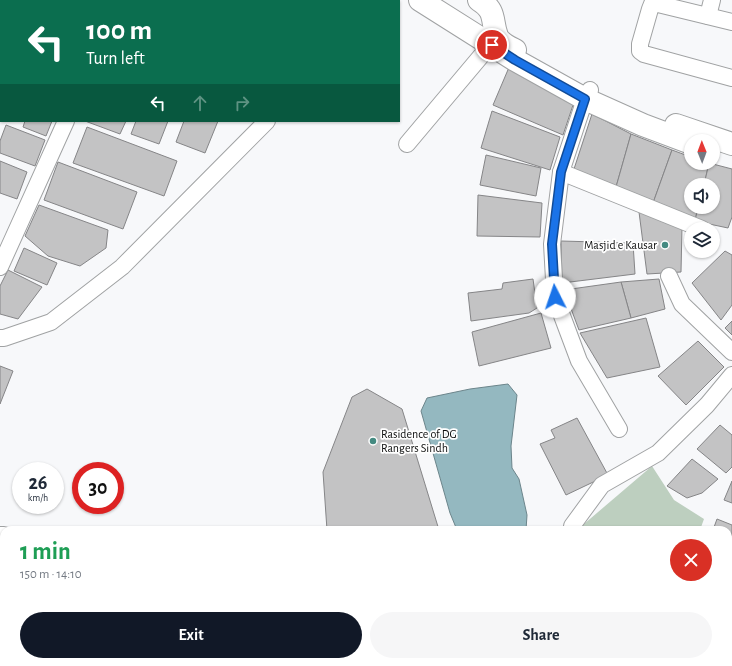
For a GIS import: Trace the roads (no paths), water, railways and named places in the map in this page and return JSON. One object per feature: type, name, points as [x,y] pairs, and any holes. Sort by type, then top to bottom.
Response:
[{"type":"street","points":[[708,16],[712,0]]},
{"type":"street","points":[[426,2],[472,32],[495,41],[515,60],[588,94],[642,125],[684,140]]},
{"type":"street","points":[[472,32],[488,19],[489,4]]},
{"type":"street","points":[[406,144],[495,41],[494,20],[489,4]]},
{"type":"street","points":[[732,22],[658,4],[652,4],[640,44],[640,50],[644,54],[732,78]]},
{"type":"street","points":[[588,94],[732,144]]},
{"type":"street","points":[[588,94],[561,172],[552,244],[555,297],[579,361],[619,429]]},
{"type":"street","points":[[0,267],[66,122]]},
{"type":"street","points":[[0,338],[4,338],[50,322],[122,267],[266,122]]},
{"type":"street","points":[[720,152],[732,156]]},
{"type":"street","points":[[561,172],[685,222]]},
{"type":"street","points":[[670,276],[682,304],[732,352]]},
{"type":"street","points":[[572,526],[602,485],[658,454],[708,405],[732,375]]},
{"type":"water","points":[[508,384],[517,395],[511,446],[512,468],[519,479],[527,515],[526,526],[455,526],[450,513],[421,411],[427,398],[470,389]]},
{"type":"place","name":"Masjid e Kausar","points":[[665,245]]},
{"type":"place","name":"Rasidence of DG Rangers Sindh","points":[[373,441]]}]
